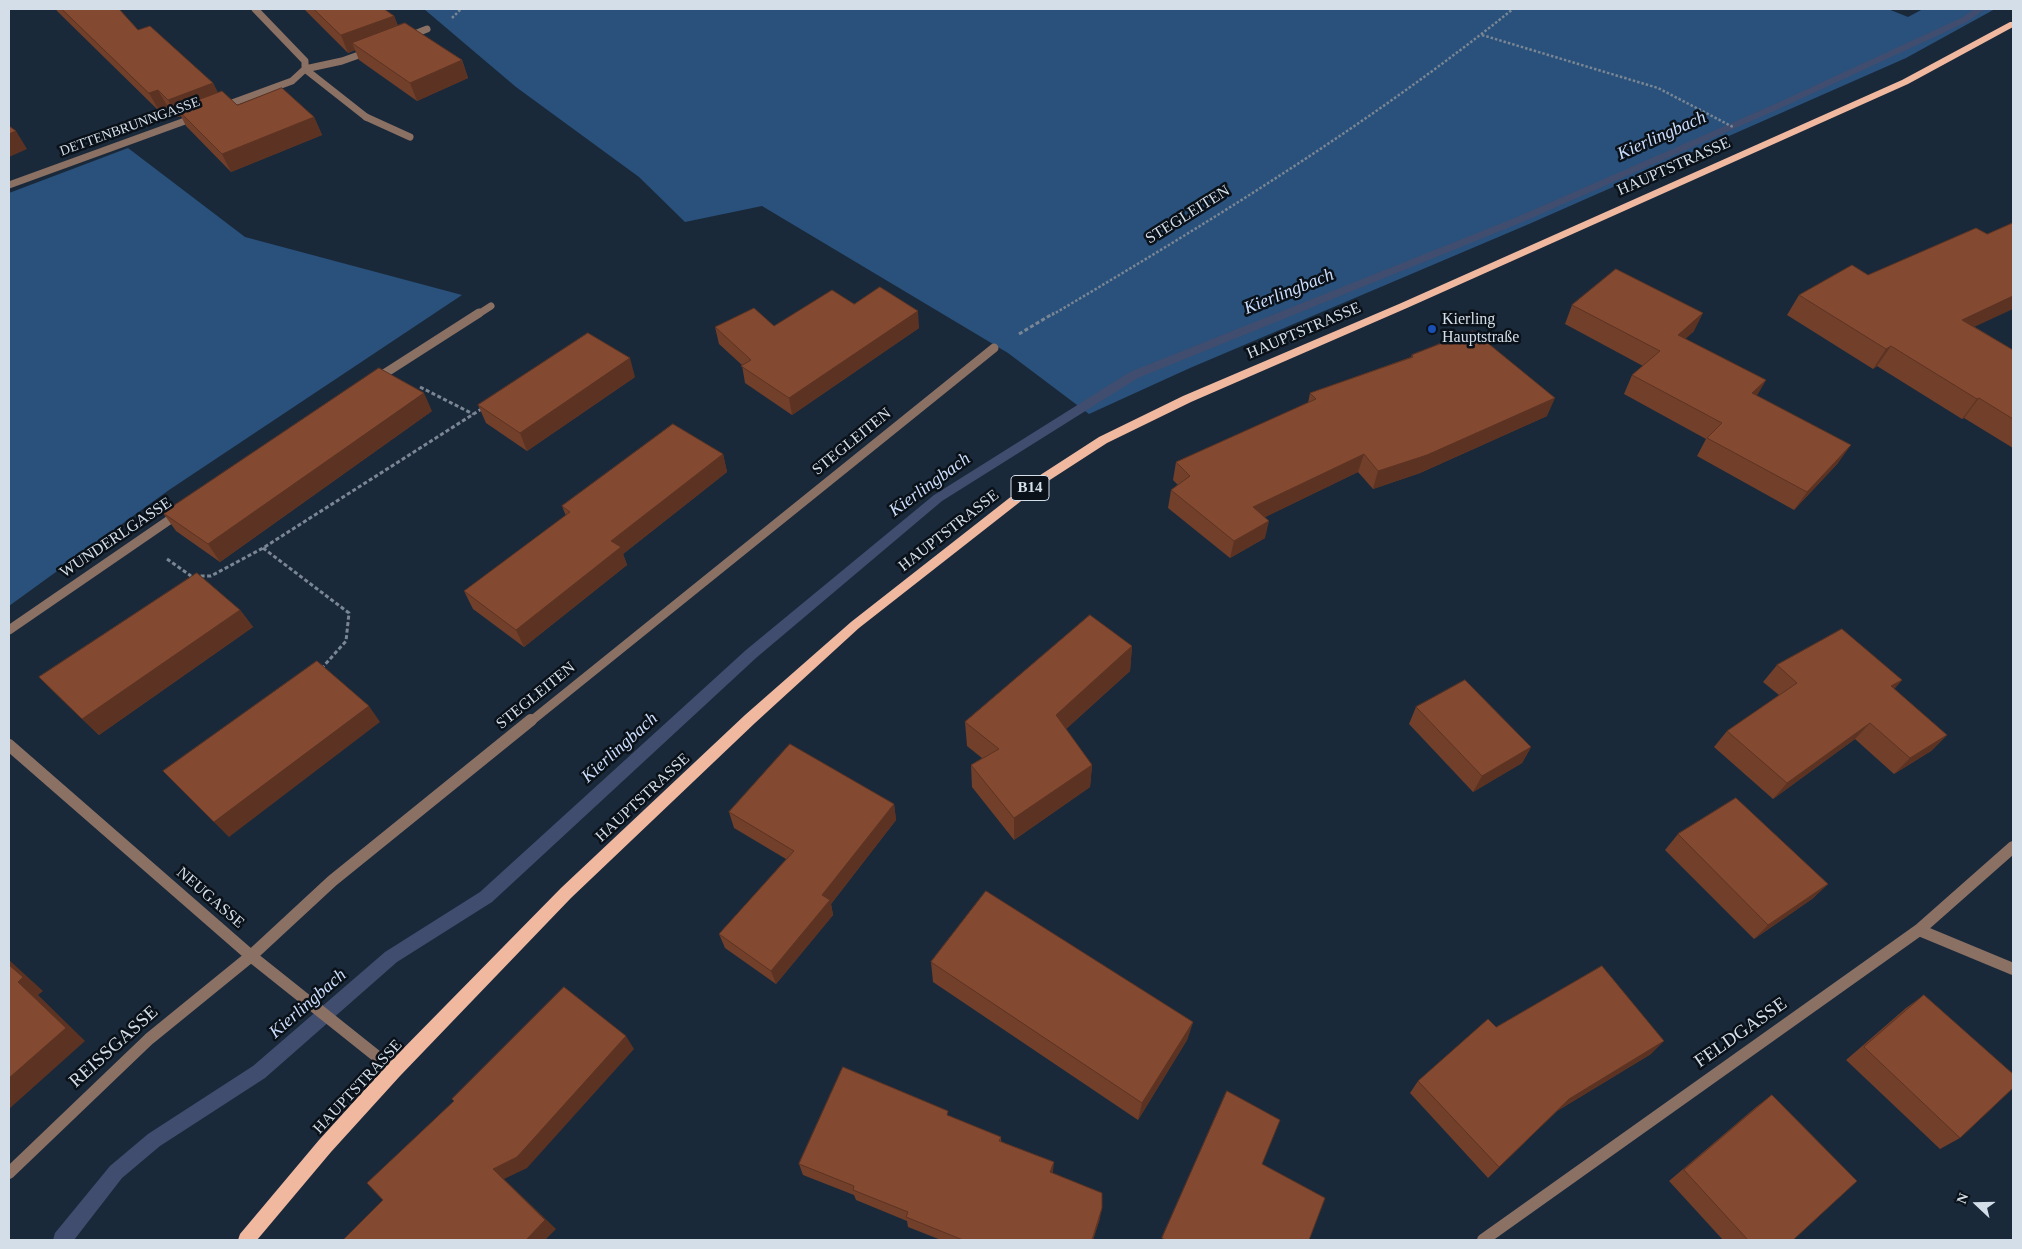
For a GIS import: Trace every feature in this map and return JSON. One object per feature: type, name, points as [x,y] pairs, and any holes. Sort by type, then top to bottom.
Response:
[{"type":"main road","name":"HAUPTSTRASSE","points":[[246,1240],[394,1070],[566,893],[750,719],[848,631],[1035,484],[1088,449],[1187,399],[1404,306],[1904,82],[2013,24]]},
{"type":"street","points":[[255,9],[305,61],[305,69],[366,117],[410,137]]},
{"type":"street","points":[[402,39],[427,29]]},
{"type":"street","name":"DETTENBRUNNGASSE","points":[[210,112],[292,82],[305,69],[342,61],[376,48]]},
{"type":"street","name":"DETTENBRUNNGASSE","points":[[9,185],[200,115]]},
{"type":"street","points":[[364,387],[491,306]]},
{"type":"street","name":"STEGLEITEN","points":[[251,956],[339,875],[994,348]]},
{"type":"street","name":"WUNDERLGASSE","points":[[9,630],[188,508]]},
{"type":"street","name":"NEUGASSE","points":[[9,745],[251,956],[394,1070]]},
{"type":"street","name":"FELDGASSE","points":[[1483,1240],[1919,930],[2013,847]]},
{"type":"street","points":[[1919,930],[2013,969]]},
{"type":"street","name":"REISSGASSE","points":[[9,1173],[149,1039],[251,956]]},
{"type":"path","name":"STEGLEITEN","points":[[994,348],[1115,279],[1373,113],[1481,35],[1513,9]]},
{"type":"path","points":[[1481,35],[1658,88],[1740,132]]},
{"type":"path","points":[[388,370],[473,414]]},
{"type":"path","points":[[139,541],[191,576],[211,576],[263,548],[489,404]]},
{"type":"path","points":[[263,548],[349,612],[346,641],[321,669]]},
{"type":"shaded area","points":[[424,9],[1888,9],[1908,17],[1923,9],[1995,9],[1906,58],[1529,224],[1190,368],[1089,414],[1008,353],[762,206],[685,222],[639,177],[516,87]]},
{"type":"shaded area","points":[[128,148],[245,237],[462,295],[169,490],[9,606],[9,193]]},
{"type":"building","points":[[62,9],[119,9],[138,30],[150,26],[213,83],[168,100],[158,90],[149,93]]},
{"type":"building","points":[[314,9],[384,9],[394,16],[341,35]]},
{"type":"building","points":[[405,23],[462,60],[410,83],[352,43]]},
{"type":"building","points":[[282,88],[314,117],[222,154],[176,108],[222,91],[237,105]]},
{"type":"building","points":[[9,126],[16,131],[9,134]]},
{"type":"building","points":[[2013,223],[2013,296],[1962,320],[2013,350],[2013,419],[1891,346],[1886,349],[1799,295],[1852,265],[1868,275],[1976,228],[1987,234]]},
{"type":"building","points":[[1616,269],[1703,313],[1678,335],[1766,380],[1752,393],[1851,445],[1807,492],[1707,438],[1722,423],[1632,375],[1660,351],[1572,305]]},
{"type":"building","points":[[880,287],[918,311],[789,398],[741,366],[751,360],[715,327],[754,308],[774,326],[832,290],[854,304]]},
{"type":"building","points":[[1473,331],[1555,398],[1427,455],[1378,471],[1364,454],[1253,507],[1269,521],[1234,541],[1171,490],[1190,476],[1176,462],[1316,399],[1310,393],[1413,357],[1412,355]]},
{"type":"building","points":[[588,333],[630,358],[520,433],[478,405]]},
{"type":"building","points":[[379,368],[424,393],[208,544],[163,513]]},
{"type":"building","points":[[673,424],[723,454],[611,541],[621,547],[516,630],[464,591],[570,512],[562,506]]},
{"type":"building","points":[[197,573],[240,610],[82,719],[39,677]]},
{"type":"building","points":[[1090,615],[1132,646],[1056,715],[1092,765],[1014,818],[971,765],[999,749],[965,722]]},
{"type":"building","points":[[1842,629],[1902,680],[1891,686],[1947,735],[1910,758],[1870,723],[1787,783],[1727,731],[1797,683],[1777,665]]},
{"type":"building","points":[[317,661],[369,706],[214,822],[163,771]]},
{"type":"building","points":[[1465,680],[1531,747],[1482,776],[1416,707]]},
{"type":"building","points":[[790,744],[894,804],[822,895],[830,900],[771,971],[719,934],[794,851],[729,812]]},
{"type":"building","points":[[1736,798],[1828,884],[1768,925],[1678,834]]},
{"type":"building","points":[[986,891],[1193,1022],[1142,1103],[931,962]]},
{"type":"building","points":[[9,965],[23,977],[18,982],[66,1028],[9,1078]]},
{"type":"building","points":[[1602,966],[1664,1041],[1569,1099],[1499,1167],[1418,1081],[1488,1019],[1496,1027]]},
{"type":"building","points":[[564,987],[626,1036],[517,1157],[493,1169],[545,1220],[526,1240],[343,1240],[383,1200],[367,1183],[454,1101],[452,1099]]},
{"type":"building","points":[[1924,995],[2013,1074],[2013,1088],[1960,1138],[1864,1047]]},
{"type":"building","points":[[843,1067],[948,1111],[947,1115],[1001,1137],[999,1141],[1054,1162],[1050,1172],[1102,1193],[1102,1208],[1092,1240],[963,1240],[906,1217],[908,1212],[853,1190],[854,1186],[799,1164]]},
{"type":"building","points":[[1227,1091],[1280,1120],[1262,1164],[1325,1198],[1309,1240],[1165,1240],[1162,1238]]},
{"type":"building","points":[[1772,1095],[1857,1181],[1793,1240],[1748,1240],[1684,1170]]},
{"type":"waterway","name":"Kierlingbach","points":[[62,1240],[116,1172],[154,1140],[259,1072],[391,957],[486,897],[751,654],[938,498],[1134,375],[1521,219],[1778,106],[1964,20],[1981,9]]},
{"type":"place","name":"Kierling Hauptstraße","points":[[1432,329]]}]
